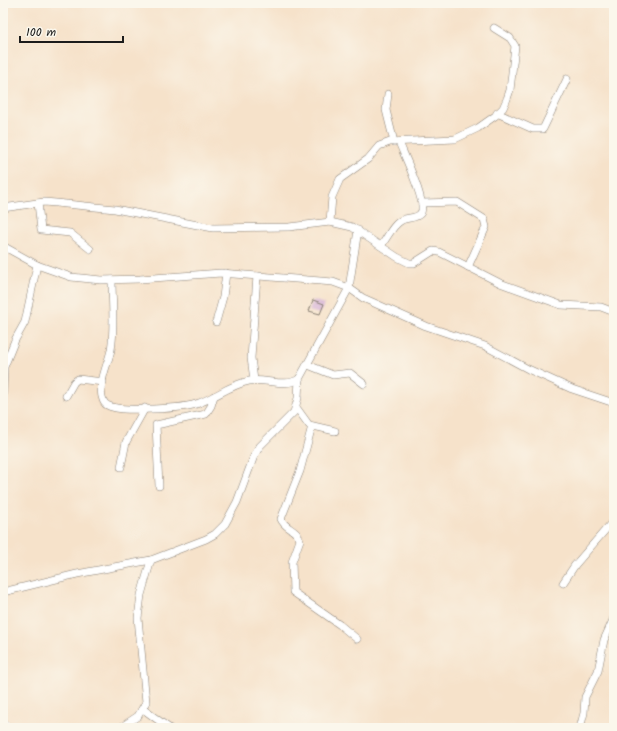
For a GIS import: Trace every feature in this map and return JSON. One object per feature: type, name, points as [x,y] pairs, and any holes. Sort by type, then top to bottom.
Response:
[{"type":"street","points":[[330,222],[332,197],[340,179],[368,159],[379,146],[396,142],[455,139],[478,128],[497,113],[508,99],[515,46],[510,38],[494,28]]},
{"type":"street","points":[[497,113],[534,129],[543,129],[567,79]]},
{"type":"street","points":[[381,246],[398,222],[420,214],[422,211],[422,203],[396,142],[386,110],[388,94]]},
{"type":"street","points":[[422,203],[457,202],[484,219],[486,227],[468,267]]},
{"type":"street","points":[[38,203],[39,226],[41,230],[70,233],[90,249]]},
{"type":"street","points":[[3,208],[38,203],[56,203],[115,209],[213,228],[289,227],[330,222],[346,225],[358,230],[409,263],[419,260],[433,251],[439,252],[500,283],[562,305],[601,307],[614,312]]},
{"type":"street","points":[[3,592],[77,574],[151,560],[206,539],[219,530],[237,502],[257,451],[266,439],[289,419],[296,407],[299,379],[345,298],[349,288],[358,230]]},
{"type":"street","points":[[3,246],[37,265],[71,278],[112,280],[226,273],[333,282],[349,288],[363,298],[426,326],[486,346],[528,369],[572,389],[614,403]]},
{"type":"street","points":[[3,394],[4,367],[15,340],[25,322],[37,265]]},
{"type":"street","points":[[216,322],[223,297],[226,273]]},
{"type":"street","points":[[254,380],[251,358],[257,276]]},
{"type":"street","points":[[112,280],[112,342],[103,382],[102,394],[106,404],[117,408],[187,406],[199,403],[231,387],[254,380],[289,382],[299,379]]},
{"type":"street","points":[[308,365],[333,375],[350,373],[364,384]]},
{"type":"street","points":[[66,396],[74,382],[78,379],[103,382]]},
{"type":"street","points":[[159,486],[156,425],[206,414],[211,406],[214,396]]},
{"type":"street","points":[[296,407],[304,420],[312,426],[335,431]]},
{"type":"street","points":[[121,468],[126,442],[145,408]]},
{"type":"street","points":[[312,426],[304,461],[281,519],[284,524],[297,534],[300,540],[292,562],[292,590],[296,596],[322,612],[357,639]]},
{"type":"street","points":[[564,583],[575,565],[614,520]]},
{"type":"street","points":[[120,728],[138,716],[143,709],[146,693],[140,653],[138,618],[141,595],[151,560]]},
{"type":"street","points":[[580,728],[584,713],[585,697],[598,671],[604,640],[614,618]]},
{"type":"street","points":[[143,709],[169,728]]},
{"type":"street","points":[[3,724],[11,728]]},
{"type":"building","points":[[313,300],[324,304],[320,314],[309,311]]}]
